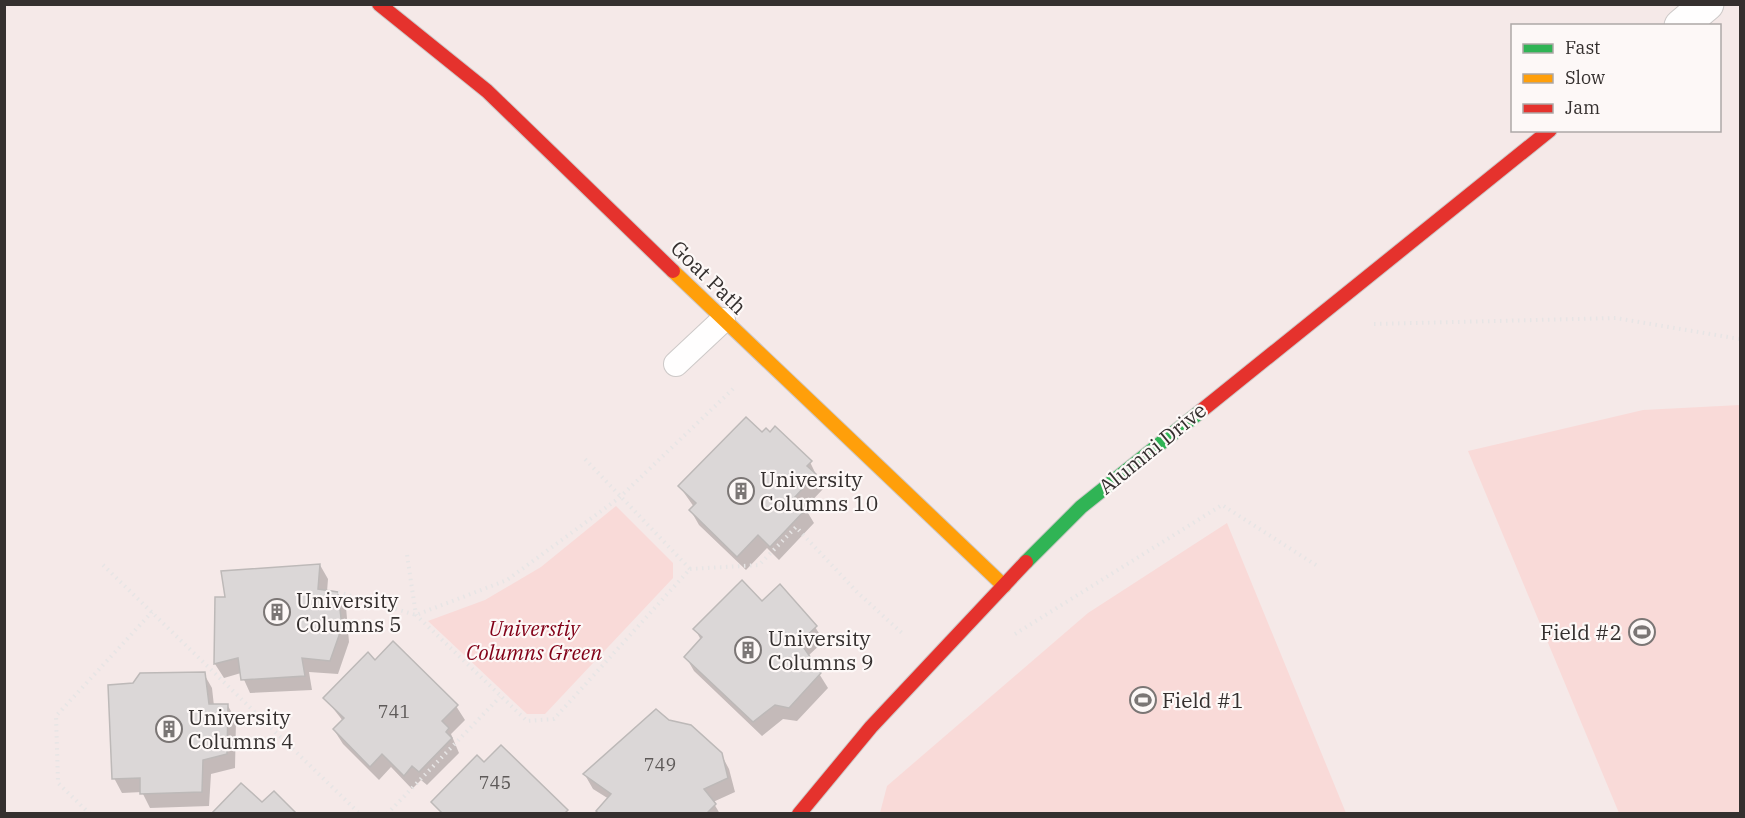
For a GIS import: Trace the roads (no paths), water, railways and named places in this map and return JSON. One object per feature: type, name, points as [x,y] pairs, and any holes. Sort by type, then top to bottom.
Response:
[{"type":"street","name":"Goat Path","points":[[379,4],[487,91],[764,360],[1004,586]]},
{"type":"street","points":[[1683,24],[1707,4]]},
{"type":"street","name":"Alumni Drive","points":[[799,813],[836,767],[968,621],[1051,535],[1112,479],[1547,132]]},
{"type":"lane","points":[[676,364],[723,320]]},
{"type":"place","name":"University Columns 10","points":[[741,491]]},
{"type":"place","name":"University Columns 5","points":[[277,612]]},
{"type":"place","name":"Field #2","points":[[1642,632]]},
{"type":"place","name":"University Columns 9","points":[[748,650]]},
{"type":"place","name":"Field #1","points":[[1143,700]]},
{"type":"place","name":"University Columns 4","points":[[169,729]]},
{"type":"park label","name":"Universtiy Columns Green","points":[[534,640]]}]
